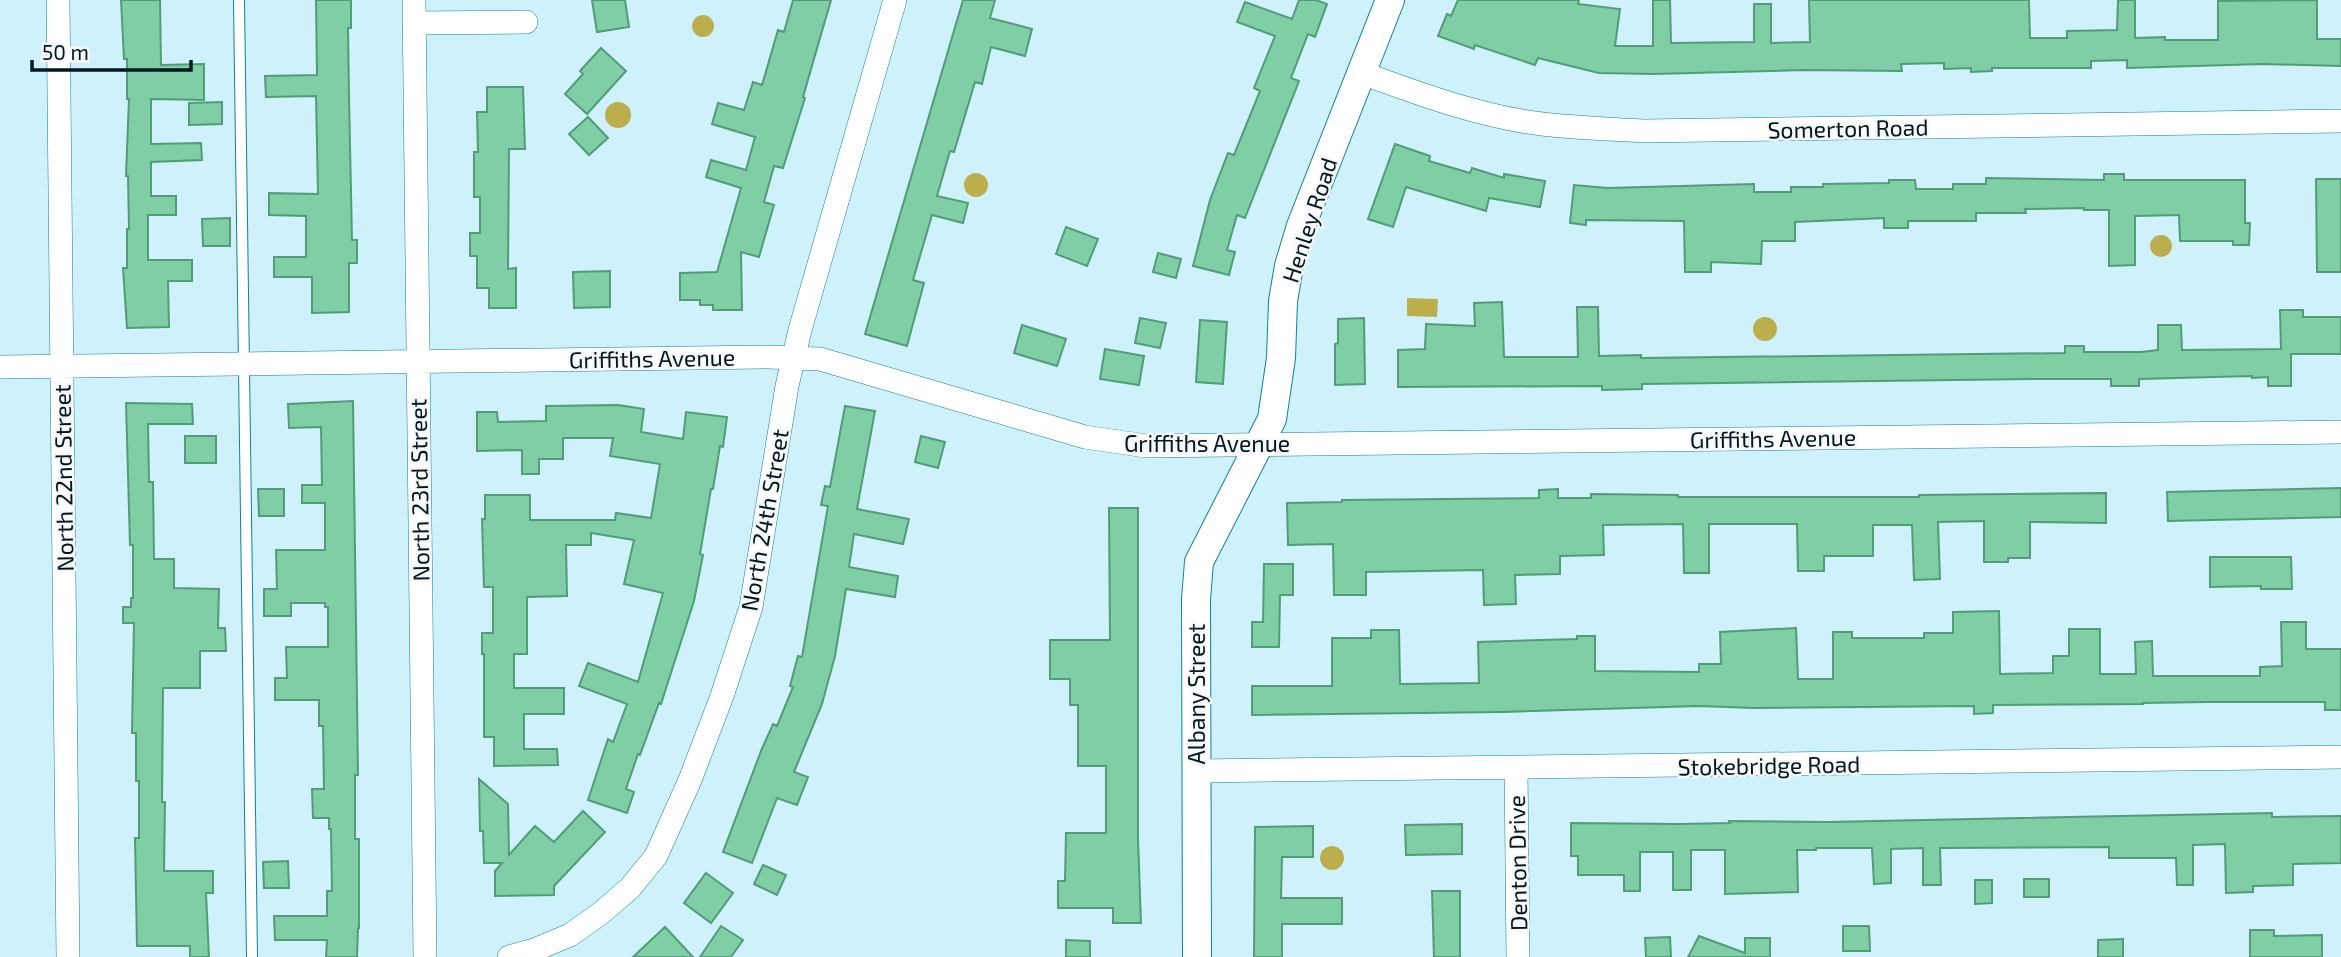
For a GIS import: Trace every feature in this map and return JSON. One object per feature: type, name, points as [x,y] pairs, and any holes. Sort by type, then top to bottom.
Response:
[{"type":"street","name":"North 22nd Street","points":[[58,0],[68,957]]},
{"type":"street","name":"North 24th Street","points":[[509,957],[570,935],[630,888],[656,856],[690,780],[722,696],[751,607],[787,386],[895,0]]},
{"type":"street","name":"Henley Road","points":[[1258,446],[1274,409],[1281,358],[1283,301],[1289,266],[1301,226],[1390,0]]},
{"type":"street","name":"North 23rd Street","points":[[425,957],[414,11],[526,22]]},
{"type":"street","name":"Somerton Road","points":[[1362,73],[1444,102],[1540,124],[1644,131],[2341,121]]},
{"type":"street","name":"Griffiths Avenue","points":[[0,367],[820,359],[1085,437],[1146,446],[2341,432]]},
{"type":"street","name":"Albany Street","points":[[1197,957],[1196,598],[1199,562],[1258,446]]},
{"type":"street","name":"Stokebridge Road","points":[[1196,771],[2341,757]]},
{"type":"street","name":"Denton Drive","points":[[1516,768],[1518,957]]},
{"type":"lane","points":[[239,0],[252,957]]},
{"type":"shaded area","points":[[699,15],[707,15],[714,22],[714,30],[707,37],[699,37],[692,30],[692,22]]},
{"type":"shaded area","points":[[618,102],[627,106],[631,115],[627,124],[618,128],[609,124],[605,115],[609,106]]},
{"type":"shaded area","points":[[976,173],[984,177],[988,185],[984,193],[976,197],[968,193],[964,185],[968,177]]},
{"type":"shaded area","points":[[2157,235],[2165,235],[2172,242],[2172,250],[2165,257],[2157,257],[2150,250],[2150,242]]},
{"type":"shaded area","points":[[1407,298],[1438,299],[1437,317],[1407,316]]},
{"type":"shaded area","points":[[1765,317],[1773,321],[1777,329],[1773,337],[1765,341],[1757,337],[1753,329],[1757,321]]},
{"type":"shaded area","points":[[1332,846],[1343,853],[1344,858],[1337,869],[1332,870],[1321,863],[1320,858],[1327,847]]},
{"type":"building","points":[[121,0],[160,0],[161,65],[204,64],[204,100],[151,99],[151,144],[201,143],[202,160],[151,162],[151,196],[176,196],[176,215],[148,215],[148,260],[192,260],[192,281],[168,281],[169,327],[127,328],[123,268],[127,268],[129,229],[126,176],[129,99]]},
{"type":"building","points":[[316,0],[351,0],[351,28],[348,28],[352,240],[357,240],[357,263],[349,263],[349,312],[312,313],[312,277],[274,277],[274,257],[306,257],[306,216],[269,215],[269,193],[318,194],[316,96],[266,97],[265,76],[317,75]]},
{"type":"building","points":[[592,0],[625,0],[629,27],[597,32]]},
{"type":"building","points":[[793,0],[831,0],[783,168],[774,166],[764,202],[774,205],[759,257],[741,252],[742,310],[713,310],[713,305],[700,305],[700,300],[680,300],[680,273],[717,272],[741,188],[706,177],[711,160],[746,170],[755,137],[712,124],[718,103],[744,110],[753,82],[762,85],[778,30],[784,32]]},
{"type":"building","points":[[963,0],[995,0],[990,18],[1032,29],[1025,56],[991,47],[982,84],[975,82],[954,152],[950,151],[937,196],[968,203],[963,223],[932,215],[913,280],[924,283],[907,346],[865,334]]},
{"type":"building","points":[[1299,0],[1316,0],[1327,4],[1315,37],[1308,34],[1291,78],[1299,81],[1245,218],[1237,215],[1227,250],[1235,252],[1229,275],[1193,266],[1210,200],[1228,153],[1234,155],[1260,91],[1254,88],[1275,36],[1237,22],[1245,2],[1292,19]]},
{"type":"building","points":[[1458,0],[1579,0],[1578,4],[1620,9],[1615,46],[1653,46],[1653,0],[1670,0],[1671,43],[1754,42],[1754,4],[1771,4],[1771,43],[1810,42],[1809,0],[2029,0],[2030,38],[2067,38],[2067,31],[2117,30],[2118,0],[2135,0],[2135,38],[2218,40],[2218,1],[2317,0],[2317,39],[2341,39],[2341,66],[2263,64],[2127,68],[2127,60],[2091,61],[2091,68],[1992,68],[1992,71],[1971,72],[1971,68],[1944,69],[1944,63],[1901,64],[1902,71],[1599,73],[1538,58],[1535,65],[1475,45],[1474,49],[1438,36],[1447,14],[1451,16]]},
{"type":"building","points":[[601,48],[626,71],[587,114],[565,94],[583,74],[580,71]]},
{"type":"building","points":[[487,87],[523,87],[525,149],[509,149],[508,269],[516,268],[516,308],[489,308],[489,288],[477,288],[477,256],[470,256],[470,233],[480,233],[480,197],[474,197],[474,152],[478,152],[477,112],[487,112]]},
{"type":"building","points":[[222,102],[222,124],[189,125],[189,103]]},
{"type":"building","points":[[588,117],[608,138],[589,155],[569,134]]},
{"type":"building","points":[[1395,144],[1430,156],[1429,161],[1470,173],[1472,168],[1504,178],[1504,174],[1545,181],[1540,207],[1489,198],[1486,211],[1406,187],[1393,227],[1368,219]]},
{"type":"building","points":[[2104,174],[2124,174],[2124,180],[2245,180],[2245,223],[2250,223],[2249,245],[2233,245],[2233,241],[2180,241],[2179,215],[2135,216],[2135,265],[2109,266],[2109,210],[2025,209],[2026,213],[1976,213],[1976,221],[1908,221],[1908,228],[1884,228],[1884,218],[1795,222],[1795,241],[1762,241],[1761,264],[1711,262],[1711,272],[1685,272],[1684,221],[1586,220],[1586,225],[1570,223],[1574,185],[1608,188],[1754,184],[1754,192],[1791,192],[1791,187],[1915,180],[1916,189],[1953,189],[1953,184],[1986,184],[1986,178],[2104,180]]},
{"type":"building","points":[[2316,179],[2341,179],[2341,272],[2317,272]]},
{"type":"building","points":[[230,218],[230,246],[203,246],[202,219]]},
{"type":"building","points":[[1066,227],[1098,239],[1087,266],[1056,254]]},
{"type":"building","points":[[1158,253],[1181,259],[1176,278],[1153,272]]},
{"type":"building","points":[[610,271],[610,307],[574,308],[573,272]]},
{"type":"building","points":[[1502,302],[1504,357],[1578,357],[1577,307],[1598,307],[1599,356],[1641,355],[1641,358],[2065,353],[2065,346],[2084,346],[2084,352],[2141,352],[2158,350],[2158,325],[2181,325],[2182,350],[2281,349],[2280,310],[2303,310],[2303,317],[2341,317],[2341,354],[2291,354],[2291,386],[2268,386],[2268,377],[2252,376],[2139,379],[2139,386],[2111,386],[2111,379],[2032,379],[1642,384],[1642,389],[1602,390],[1602,386],[1398,387],[1398,350],[1425,349],[1426,324],[1475,326],[1474,303]]},
{"type":"building","points":[[1140,318],[1166,323],[1160,348],[1135,343]]},
{"type":"building","points":[[1364,318],[1365,384],[1335,385],[1338,319]]},
{"type":"building","points":[[1200,320],[1227,322],[1223,384],[1196,382]]},
{"type":"building","points":[[1022,325],[1066,339],[1057,366],[1014,353]]},
{"type":"building","points":[[1105,349],[1144,356],[1139,385],[1100,379]]},
{"type":"building","points":[[353,401],[358,775],[355,775],[355,839],[359,839],[359,928],[357,957],[326,957],[327,940],[275,940],[274,916],[327,916],[327,891],[332,891],[329,818],[313,818],[312,789],[324,789],[323,726],[319,726],[319,700],[275,700],[275,678],[287,678],[286,647],[328,647],[328,607],[325,607],[325,603],[291,603],[291,616],[264,616],[264,589],[277,589],[276,550],[325,550],[325,503],[302,503],[302,485],[322,485],[321,427],[289,428],[288,404]]},
{"type":"building","points":[[126,403],[192,404],[193,424],[148,424],[149,482],[153,482],[154,559],[174,559],[174,588],[219,589],[218,628],[225,628],[226,651],[200,651],[200,688],[163,688],[164,871],[213,871],[213,893],[206,893],[209,957],[190,957],[190,946],[137,946],[135,838],[139,838],[139,781],[136,781],[136,733],[132,733],[134,623],[123,623],[123,607],[131,607],[133,598]]},
{"type":"building","points":[[618,405],[644,409],[641,432],[683,439],[686,412],[727,417],[723,447],[720,446],[711,489],[694,601],[661,704],[659,703],[626,789],[634,792],[627,813],[588,800],[608,739],[613,742],[627,704],[579,686],[588,663],[638,682],[663,593],[624,584],[634,540],[591,533],[591,545],[566,545],[567,596],[527,597],[527,654],[514,654],[514,688],[564,688],[564,714],[524,714],[524,749],[557,749],[558,765],[494,766],[494,737],[484,737],[482,633],[493,633],[493,587],[484,587],[482,519],[485,519],[485,495],[530,495],[530,520],[615,520],[616,513],[651,518],[660,464],[610,456],[613,438],[563,438],[563,459],[539,459],[539,474],[522,474],[522,450],[477,451],[477,412],[497,412],[498,422],[546,421],[546,406]]},
{"type":"building","points":[[845,406],[875,411],[857,509],[909,519],[903,544],[854,534],[849,567],[898,576],[895,597],[846,589],[835,656],[822,704],[794,772],[808,777],[797,805],[777,798],[752,863],[723,852],[761,751],[773,724],[777,726],[793,687],[790,686],[798,656],[802,657],[828,506],[821,505],[825,486],[830,487]]},
{"type":"building","points":[[185,436],[216,436],[216,463],[185,463]]},
{"type":"building","points":[[921,436],[945,442],[938,468],[915,462]]},
{"type":"building","points":[[2341,488],[2341,517],[2168,521],[2167,492]]},
{"type":"building","points":[[258,489],[284,489],[284,516],[259,516]]},
{"type":"building","points":[[1558,489],[1558,498],[1591,498],[1591,494],[1678,497],[1919,497],[2106,493],[2106,523],[2030,522],[2030,558],[1984,562],[1984,521],[1938,522],[1940,579],[1914,580],[1912,525],[1873,525],[1873,556],[1824,556],[1824,571],[1798,571],[1797,524],[1709,524],[1709,573],[1684,573],[1683,524],[1603,525],[1604,555],[1560,556],[1560,574],[1515,575],[1516,604],[1484,605],[1483,570],[1366,572],[1366,595],[1334,595],[1333,544],[1288,545],[1287,503],[1539,498],[1539,490]]},
{"type":"building","points":[[1109,508],[1138,508],[1138,838],[1141,923],[1113,923],[1113,908],[1058,908],[1058,881],[1065,881],[1066,833],[1106,833],[1106,766],[1078,766],[1078,705],[1070,705],[1070,679],[1050,679],[1050,640],[1110,640]]},
{"type":"building","points":[[2210,557],[2291,557],[2292,589],[2261,589],[2261,586],[2210,587]]},
{"type":"building","points":[[1264,564],[1293,564],[1293,595],[1280,595],[1279,647],[1252,647],[1252,622],[1263,622]]},
{"type":"building","points":[[1999,611],[2000,674],[2053,673],[2053,656],[2069,656],[2069,629],[2100,629],[2100,674],[2136,674],[2135,642],[2152,641],[2153,676],[2260,676],[2260,667],[2282,666],[2281,622],[2306,622],[2306,649],[2341,649],[2341,710],[2325,710],[2325,702],[2207,702],[1993,705],[1993,713],[1974,714],[1974,706],[1699,706],[1252,715],[1252,686],[1332,686],[1332,638],[1371,638],[1371,630],[1399,630],[1400,684],[1479,683],[1478,642],[1595,636],[1595,671],[1699,672],[1699,664],[1721,664],[1720,632],[1796,628],[1798,679],[1833,679],[1833,632],[1852,632],[1852,638],[1924,638],[1924,633],[1953,633],[1953,612]]},
{"type":"building","points":[[479,779],[508,804],[509,855],[535,826],[554,842],[583,811],[605,832],[554,886],[554,895],[495,896],[495,871],[502,863],[484,863]]},
{"type":"building","points":[[2272,813],[2272,817],[2341,816],[2341,863],[2293,864],[2293,885],[2253,886],[2253,892],[2226,893],[2225,844],[2193,845],[2193,885],[2177,885],[2176,858],[2109,858],[2109,847],[1940,848],[1941,885],[1923,885],[1923,848],[1891,849],[1891,883],[1874,884],[1872,848],[1816,848],[1797,850],[1798,892],[1725,894],[1725,850],[1691,850],[1691,890],[1673,890],[1673,852],[1640,852],[1640,891],[1624,891],[1624,875],[1578,875],[1578,856],[1571,856],[1571,823],[1828,822]]},
{"type":"building","points":[[1462,824],[1462,854],[1406,855],[1405,825]]},
{"type":"building","points":[[1313,826],[1313,857],[1282,857],[1281,898],[1342,898],[1342,924],[1282,924],[1282,957],[1254,957],[1255,827]]},
{"type":"building","points":[[288,861],[289,888],[264,888],[263,862]]},
{"type":"building","points":[[763,865],[786,875],[777,895],[754,884]]},
{"type":"building","points":[[706,873],[733,893],[711,923],[684,903]]},
{"type":"building","points":[[2024,879],[2049,879],[2049,897],[2024,897]]},
{"type":"building","points":[[1975,880],[1992,880],[1992,903],[1975,904]]},
{"type":"building","points":[[1432,891],[1460,891],[1460,957],[1434,957]]},
{"type":"building","points":[[721,926],[743,940],[731,957],[700,957]]},
{"type":"building","points":[[1843,926],[1869,926],[1870,951],[1843,951]]},
{"type":"building","points":[[665,927],[693,957],[633,957]]},
{"type":"building","points":[[2250,930],[2274,930],[2274,936],[2322,935],[2322,957],[2250,957]]},
{"type":"building","points":[[1699,936],[1745,953],[1745,938],[1770,938],[1770,957],[1688,957]]},
{"type":"building","points":[[1670,937],[1671,957],[1646,957],[1645,938]]},
{"type":"building","points":[[2123,939],[2123,957],[2098,957],[2098,940]]},
{"type":"building","points":[[1066,940],[1090,941],[1090,957],[1066,957]]}]
